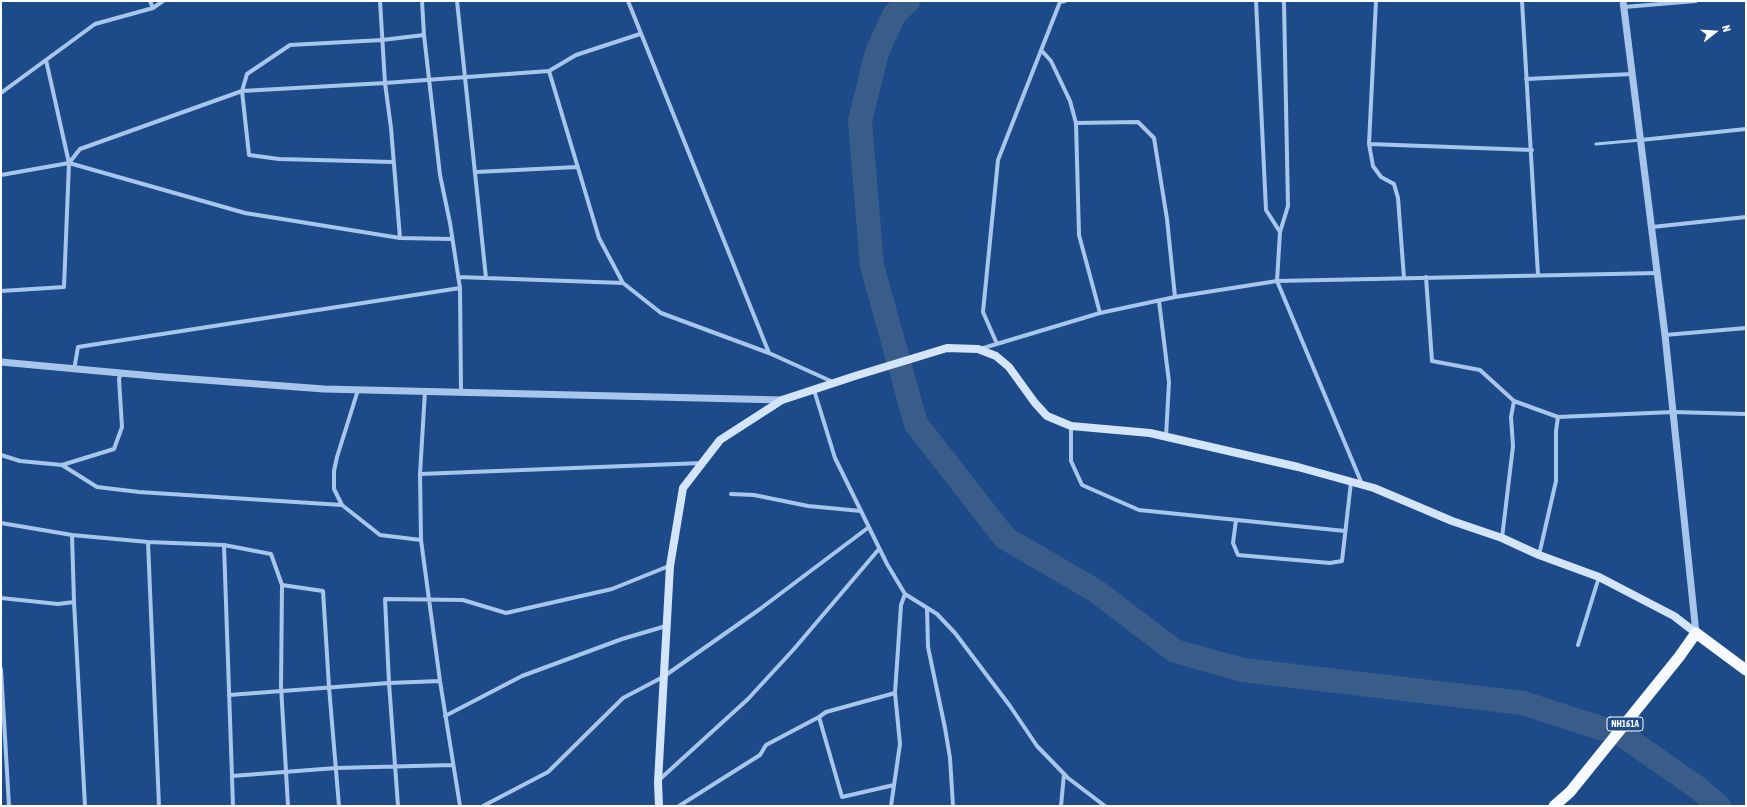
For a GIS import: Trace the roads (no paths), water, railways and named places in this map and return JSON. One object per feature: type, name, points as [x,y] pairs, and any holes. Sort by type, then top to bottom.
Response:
[{"type":"highway","name":"NH161A","points":[[1554,806],[1570,792],[1679,657],[1696,633]]},
{"type":"highway","points":[[1696,633],[1746,670]]},
{"type":"main road","points":[[659,806],[658,782],[670,566],[684,488],[720,440],[782,400],[938,350],[954,348],[978,349],[996,356],[1009,367],[1035,403],[1047,416],[1072,426],[1150,433],[1298,467],[1374,488],[1452,521],[1502,538],[1539,555],[1599,577],[1674,616],[1696,633]]},
{"type":"street","points":[[150,1],[153,8]]},
{"type":"street","points":[[1,93],[96,24],[153,8],[163,1]]},
{"type":"street","points":[[380,1],[385,83],[400,238]]},
{"type":"street","points":[[422,1],[428,79],[440,175],[460,288],[461,392]]},
{"type":"street","points":[[458,1],[486,278]]},
{"type":"street","points":[[628,1],[640,34],[770,353]]},
{"type":"street","points":[[997,344],[983,312],[998,160],[1060,2],[1065,1]]},
{"type":"street","points":[[1256,1],[1266,210],[1280,232]]},
{"type":"street","points":[[1283,1],[1288,206],[1280,232],[1277,281],[1362,485]]},
{"type":"street","points":[[1376,1],[1369,144],[1373,166],[1380,177],[1394,184],[1398,198],[1404,278]]},
{"type":"street","points":[[1522,1],[1526,79],[1532,150],[1538,275]]},
{"type":"street","points":[[1696,1],[1624,4],[1658,273],[1696,633]]},
{"type":"street","points":[[69,164],[80,149],[242,91],[465,78],[548,71],[576,55],[640,34]]},
{"type":"street","points":[[393,162],[279,159],[249,155],[242,91],[247,74],[290,45],[424,36]]},
{"type":"street","points":[[1042,51],[1051,61],[1070,101],[1076,122],[1079,235],[1100,313]]},
{"type":"street","points":[[1,292],[64,287],[69,164],[46,60]]},
{"type":"street","points":[[548,71],[599,238],[623,283],[661,313],[770,353],[835,383]]},
{"type":"street","points":[[1526,79],[1632,74]]},
{"type":"street","points":[[1076,122],[1138,122],[1154,138],[1167,218],[1175,297]]},
{"type":"street","points":[[1641,140],[1746,129]]},
{"type":"street","points":[[1369,144],[1532,150]]},
{"type":"street","points":[[1,175],[69,164],[244,214],[400,238],[452,239]]},
{"type":"street","points":[[476,172],[577,167]]},
{"type":"street","points":[[1652,227],[1746,216]]},
{"type":"street","points":[[978,349],[1100,313],[1175,297],[1277,281],[1658,273]]},
{"type":"street","points":[[458,277],[623,283]]},
{"type":"street","points":[[1426,277],[1432,361],[1480,370],[1514,401],[1558,418],[1673,412],[1746,414]]},
{"type":"street","points":[[74,370],[78,347],[460,288]]},
{"type":"street","points":[[1159,301],[1169,382],[1166,437]]},
{"type":"street","points":[[1665,335],[1746,328]]},
{"type":"street","points":[[1,362],[122,374],[358,390],[782,400]]},
{"type":"street","points":[[1,455],[20,461],[62,465],[114,449],[122,427],[119,379],[122,374]]},
{"type":"street","points":[[358,390],[337,458],[334,471],[334,489],[342,505],[380,535],[421,540]]},
{"type":"street","points":[[814,390],[835,458],[868,527],[905,594],[937,614],[956,633],[1010,706],[1037,746],[1064,774],[1104,806]]},
{"type":"street","points":[[425,391],[420,474],[421,540],[445,716],[460,806]]},
{"type":"street","points":[[1502,538],[1513,446],[1511,417],[1514,401]]},
{"type":"street","points":[[1539,555],[1556,481],[1556,431],[1558,418]]},
{"type":"street","points":[[1072,426],[1070,461],[1082,486],[1139,510],[1345,531]]},
{"type":"street","points":[[420,474],[703,463]]},
{"type":"street","points":[[62,465],[97,487],[139,492],[342,505]]},
{"type":"street","points":[[1236,520],[1233,543],[1238,555],[1330,563],[1342,561],[1351,482]]},
{"type":"street","points":[[731,494],[754,495],[808,506],[861,510]]},
{"type":"street","points":[[1,523],[72,535],[148,542],[224,545],[271,554],[282,585],[282,692],[288,806]]},
{"type":"street","points":[[483,806],[548,772],[623,698],[664,677],[760,609],[868,527]]},
{"type":"street","points":[[72,535],[74,602],[85,806]]},
{"type":"street","points":[[148,542],[159,806]]},
{"type":"street","points":[[224,545],[232,806]]},
{"type":"street","points":[[658,782],[748,699],[794,649],[880,549]]},
{"type":"street","points":[[398,806],[394,766],[384,599],[463,600],[506,613],[612,589],[670,566]]},
{"type":"street","points":[[1578,645],[1599,577]]},
{"type":"street","points":[[282,585],[323,592],[328,687],[339,806]]},
{"type":"street","points":[[891,806],[900,744],[895,693],[901,605],[905,594]]},
{"type":"street","points":[[1,598],[58,604],[74,602]]},
{"type":"street","points":[[927,608],[928,647],[950,758],[953,806]]},
{"type":"street","points":[[445,716],[522,676],[622,639],[666,626]]},
{"type":"street","points":[[1,669],[9,806]]},
{"type":"street","points":[[229,695],[282,692],[328,687],[440,681]]},
{"type":"street","points":[[679,806],[760,755],[766,745],[826,712],[895,693]]},
{"type":"street","points":[[819,717],[842,797],[894,785]]},
{"type":"street","points":[[232,776],[336,768],[453,765]]},
{"type":"street","points":[[1061,806],[1064,774]]},
{"type":"lane","points":[[1596,144],[1641,140]]},
{"type":"waterway","points":[[908,1],[894,15],[877,52],[860,121],[872,266],[916,424],[1005,538],[1096,591],[1175,651],[1243,670],[1523,703],[1622,735],[1698,788],[1719,806]]}]
